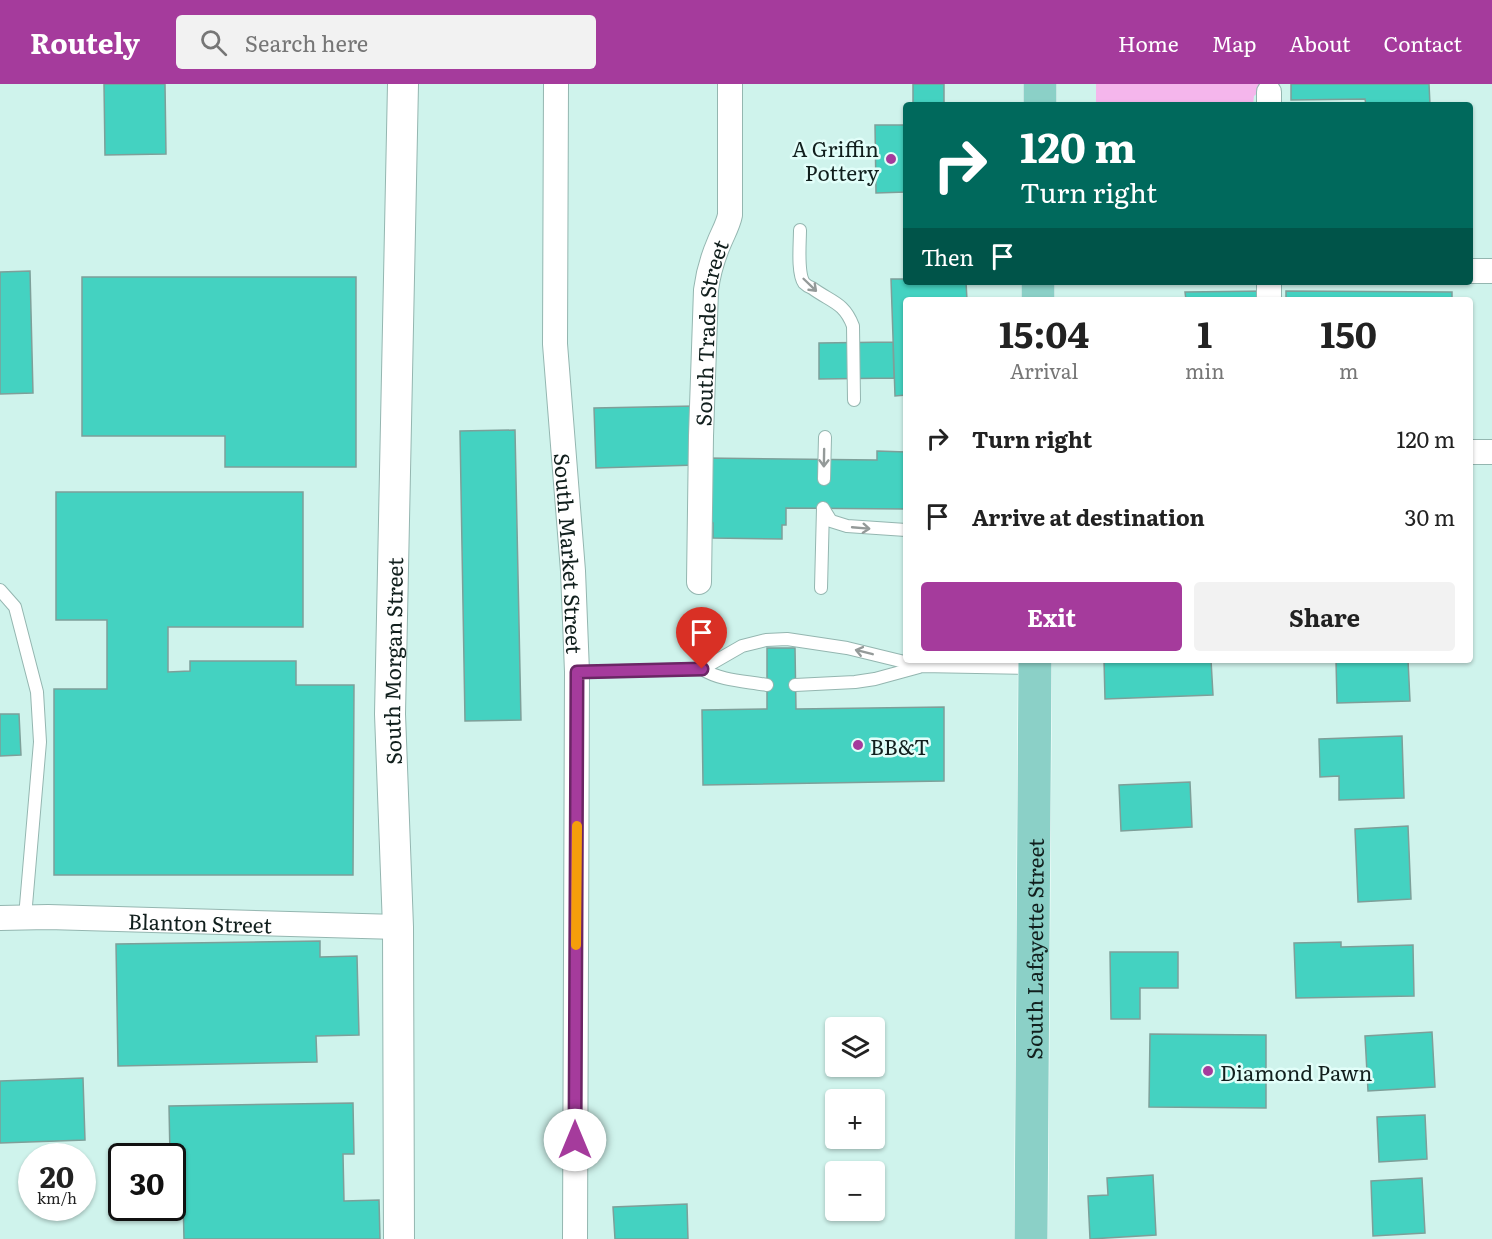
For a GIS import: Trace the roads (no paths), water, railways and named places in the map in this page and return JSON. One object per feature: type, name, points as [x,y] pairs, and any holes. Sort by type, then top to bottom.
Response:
[{"type":"main road","points":[[1040,84],[1040,102]]},
{"type":"main road","name":"South Lafayette Street","points":[[1032,1239],[1035,664]]},
{"type":"street","name":"South Morgan Street","points":[[399,1239],[398,927],[390,714],[402,84]]},
{"type":"street","name":"South Market Street","points":[[556,84],[555,344],[573,571],[577,672],[575,1239]]},
{"type":"street","name":"South Trade Street","points":[[699,582],[706,290],[709,270],[729,223],[730,215],[730,84]]},
{"type":"street","points":[[1473,271],[1492,271]]},
{"type":"street","points":[[1473,452],[1492,452]]},
{"type":"street","name":"Blanton Street","points":[[0,918],[398,927]]},
{"type":"lane","points":[[800,230],[801,273],[804,283],[837,303],[849,315],[853,326],[854,400]]},
{"type":"lane","points":[[824,479],[825,437]]},
{"type":"lane","points":[[821,588],[823,508],[831,521],[848,526],[903,530]]},
{"type":"lane","points":[[0,590],[15,607],[37,692],[40,742],[25,917]]},
{"type":"lane","points":[[577,672],[702,669],[742,646],[766,640],[787,639],[847,648],[903,662]]},
{"type":"lane","points":[[909,663],[921,666],[1035,664]]},
{"type":"lane","points":[[795,685],[875,679],[921,666]]},
{"type":"lane","points":[[702,669],[721,678],[767,685]]},
{"type":"place","name":"A Griffin Pottery","points":[[891,159]]},
{"type":"place","name":"BB&T","points":[[858,745]]},
{"type":"place","name":"Diamond Pawn","points":[[1208,1071]]}]
